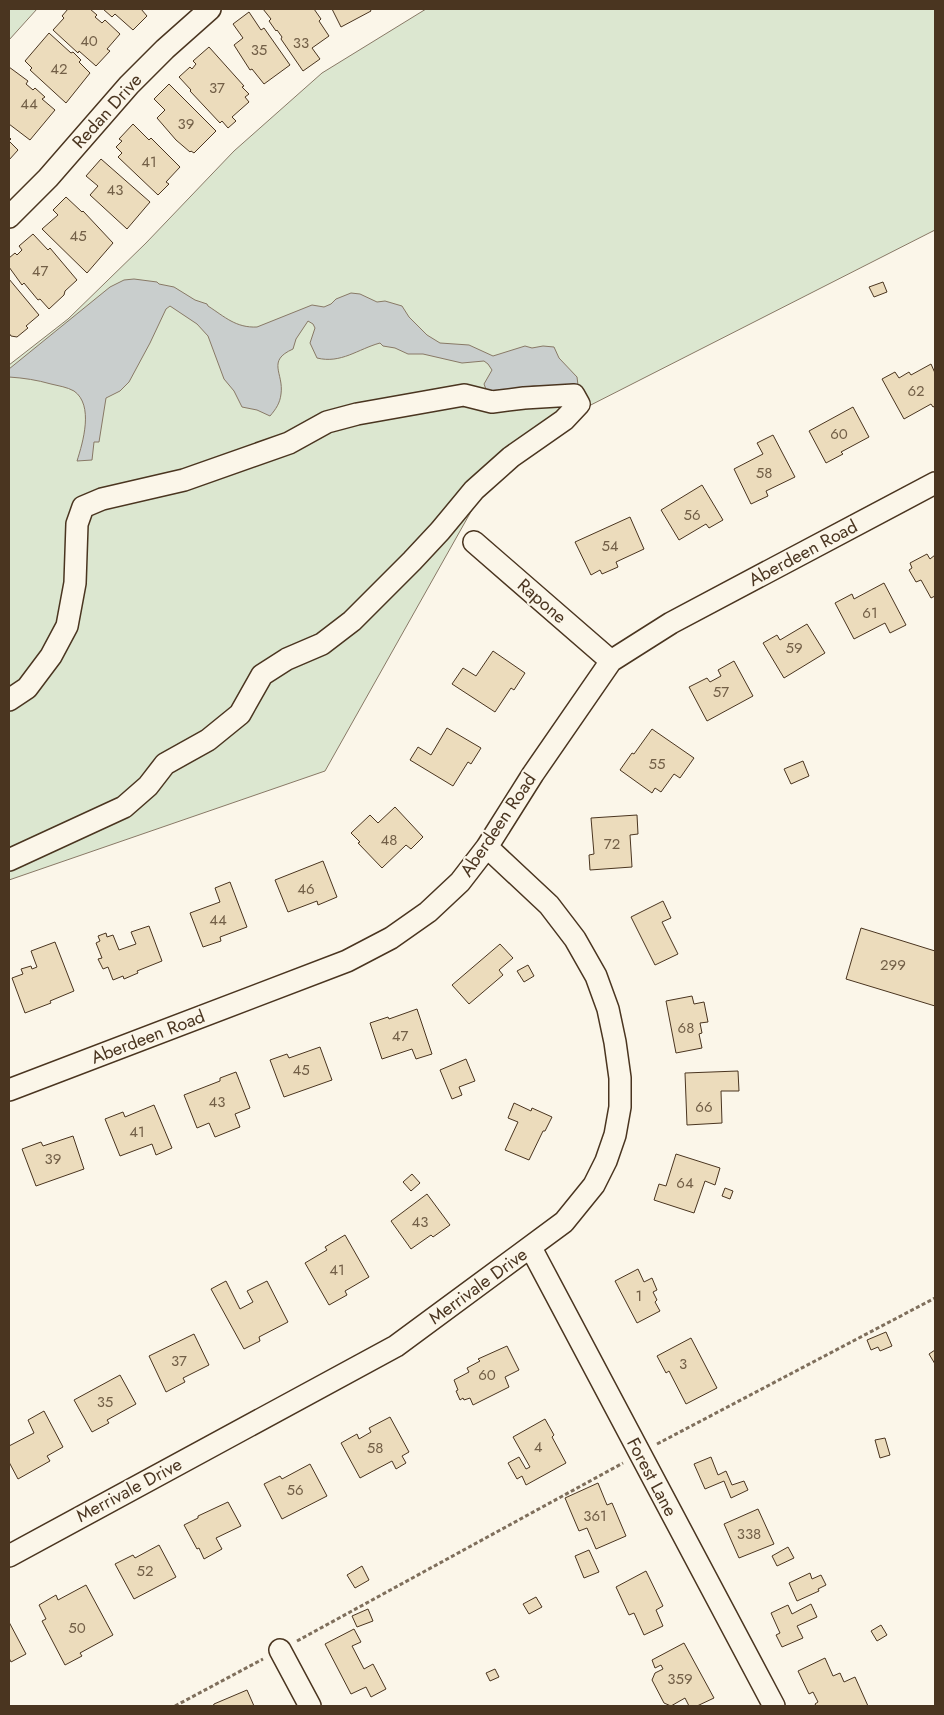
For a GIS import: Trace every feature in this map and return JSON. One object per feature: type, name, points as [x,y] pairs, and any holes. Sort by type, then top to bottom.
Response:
[{"type":"street","name":"Redan Drive","points":[[9,217],[48,178],[129,85],[165,49],[210,9]]},
{"type":"street","points":[[9,700],[27,688],[51,656],[67,626],[75,584],[77,524],[84,506],[102,499],[184,480],[289,442],[327,422],[357,414],[464,395],[492,402],[574,395],[579,404],[564,420],[512,457],[474,490],[435,537],[352,621],[322,644],[287,659],[262,675],[240,714],[234,720],[208,740],[165,764],[148,786],[124,806],[9,860]]},
{"type":"street","name":"Aberdeen Road","points":[[9,1090],[356,956],[391,938],[428,912],[460,882],[487,847],[533,774],[611,661],[671,622],[935,483]]},
{"type":"street","name":"Rapone","points":[[474,542],[611,661]]},
{"type":"street","name":"Merrivale Drive","points":[[9,1556],[396,1346],[564,1222],[594,1185],[606,1161],[615,1136],[620,1107],[620,1078],[616,1042],[608,1010],[596,976],[575,939],[549,905],[487,847]]},
{"type":"street","name":"Forest Lane","points":[[531,1248],[774,1706]]},
{"type":"street","points":[[280,1650],[310,1706]]},
{"type":"path","points":[[650,1448],[935,1298]]},
{"type":"path","points":[[175,1706],[626,1461]]},
{"type":"green space","points":[[9,9],[37,9],[9,40]]},
{"type":"green space","points":[[426,9],[935,9],[935,230],[577,412],[500,460],[325,771],[9,880],[9,365],[68,319],[146,243],[234,151],[322,73]]},
{"type":"shaded area","points":[[134,279],[157,282],[174,287],[195,300],[207,304],[231,321],[250,327],[257,327],[312,305],[324,307],[336,299],[351,293],[360,294],[377,302],[385,301],[402,306],[409,317],[427,335],[440,343],[469,345],[493,356],[525,346],[532,348],[554,347],[559,358],[577,377],[578,385],[575,388],[534,386],[487,392],[484,384],[492,370],[484,361],[462,363],[423,354],[408,354],[395,348],[383,346],[380,343],[334,359],[317,358],[310,343],[315,328],[308,321],[296,339],[293,349],[280,358],[278,363],[281,394],[277,406],[270,416],[257,410],[242,407],[234,391],[224,379],[208,336],[197,324],[170,306],[166,309],[129,382],[120,391],[106,398],[99,442],[94,442],[92,460],[77,461],[85,424],[84,405],[80,397],[74,391],[66,388],[36,380],[9,377],[9,369],[110,287],[124,280]]},
{"type":"building","points":[[68,9],[90,9],[102,23],[105,20],[120,34],[107,49],[110,51],[96,66],[79,51],[78,53],[53,30],[64,18],[62,16]]},
{"type":"building","points":[[103,9],[141,9],[147,16],[133,30],[115,14],[112,17]]},
{"type":"building","points":[[263,9],[314,9],[329,36],[312,48],[320,59],[303,71]]},
{"type":"building","points":[[332,9],[370,9],[371,11],[341,27]]},
{"type":"building","points":[[249,12],[261,30],[264,28],[290,65],[264,84],[252,69],[250,70],[234,45],[243,38],[233,24]]},
{"type":"building","points":[[49,33],[71,53],[73,52],[81,60],[79,62],[90,73],[66,103],[30,70],[32,68],[25,61]]},
{"type":"building","points":[[209,47],[249,94],[245,97],[249,102],[232,117],[236,121],[228,128],[222,121],[220,123],[179,77],[190,67],[192,69],[196,64],[193,61]]},
{"type":"building","points":[[9,67],[28,81],[26,84],[33,90],[35,88],[45,97],[42,99],[55,110],[30,140],[9,124]]},
{"type":"building","points":[[169,84],[216,131],[194,153],[190,152],[176,140],[157,118],[165,110],[154,99]]},
{"type":"building","points":[[133,124],[149,140],[151,138],[180,167],[166,182],[169,184],[158,195],[118,157],[122,153],[116,147],[122,141],[119,139]]},
{"type":"building","points":[[9,141],[18,150],[9,160]]},
{"type":"building","points":[[101,159],[150,202],[127,229],[90,195],[98,186],[86,176]]},
{"type":"building","points":[[66,197],[83,211],[113,243],[87,273],[42,229],[58,215],[53,210]]},
{"type":"building","points":[[33,234],[48,250],[50,248],[77,280],[49,309],[40,299],[38,300],[24,283],[22,285],[9,267],[9,258],[15,253],[17,255],[22,250],[19,246]]},
{"type":"building","points":[[9,279],[39,315],[17,337],[11,336],[9,333]]},
{"type":"building","points":[[883,282],[887,292],[874,297],[869,287]]},
{"type":"building","points":[[931,364],[935,373],[935,406],[933,407],[931,404],[904,419],[882,379],[895,372],[899,378],[909,372],[911,375]]},
{"type":"building","points":[[853,407],[869,437],[841,452],[843,454],[826,463],[809,431]]},
{"type":"building","points":[[773,435],[795,477],[766,491],[768,496],[751,504],[734,469],[763,454],[757,443]]},
{"type":"building","points":[[702,485],[723,520],[709,528],[706,524],[679,540],[661,510]]},
{"type":"building","points":[[630,517],[644,549],[616,562],[618,567],[602,574],[600,570],[591,575],[575,542]]},
{"type":"building","points":[[927,554],[930,559],[935,555],[935,596],[931,598],[921,580],[916,582],[909,570],[912,568],[910,563]]},
{"type":"building","points":[[884,583],[906,625],[890,633],[885,623],[854,639],[835,603],[852,594],[854,599]]},
{"type":"building","points":[[807,624],[825,653],[784,678],[763,643],[777,635],[780,640]]},
{"type":"building","points":[[493,651],[525,673],[514,690],[511,688],[495,712],[452,684],[463,668],[476,676]]},
{"type":"building","points":[[734,661],[753,696],[707,721],[689,687],[707,678],[710,682],[721,676],[718,670]]},
{"type":"building","points":[[447,728],[481,748],[471,764],[468,762],[453,786],[410,760],[418,747],[431,755]]},
{"type":"building","points":[[652,729],[694,758],[680,778],[674,774],[661,792],[655,788],[652,793],[620,770]]},
{"type":"building","points":[[803,761],[809,776],[791,784],[784,769]]},
{"type":"building","points":[[395,807],[423,837],[411,849],[406,845],[382,868],[351,833],[370,815],[378,823]]},
{"type":"building","points":[[637,815],[638,834],[630,835],[632,867],[590,870],[589,855],[594,854],[591,818]]},
{"type":"building","points":[[323,861],[337,897],[318,905],[317,901],[288,912],[275,880]]},
{"type":"building","points":[[230,882],[247,927],[220,937],[221,941],[203,947],[190,913],[220,902],[215,888]]},
{"type":"building","points":[[663,901],[671,918],[662,922],[678,954],[655,965],[631,917]]},
{"type":"building","points":[[149,926],[162,961],[137,971],[138,973],[124,979],[123,976],[113,980],[108,967],[103,969],[98,959],[102,958],[96,943],[100,941],[98,936],[106,933],[107,937],[113,935],[119,950],[136,944],[131,932]]},
{"type":"building","points":[[861,928],[935,951],[935,1006],[846,979]]},
{"type":"building","points":[[55,942],[74,991],[50,1001],[51,1003],[25,1013],[12,978],[23,974],[21,969],[31,966],[32,969],[37,967],[31,951]]},
{"type":"building","points":[[500,944],[513,958],[499,970],[503,975],[469,1004],[452,985]]},
{"type":"building","points":[[528,965],[534,976],[524,982],[517,971]]},
{"type":"building","points":[[692,996],[694,1004],[704,1002],[708,1022],[700,1023],[702,1033],[699,1034],[702,1048],[676,1053],[666,1001]]},
{"type":"building","points":[[417,1009],[432,1054],[416,1059],[412,1049],[382,1059],[370,1023],[388,1017],[389,1019]]},
{"type":"building","points":[[320,1047],[332,1080],[284,1097],[270,1060],[287,1054],[289,1058]]},
{"type":"building","points":[[466,1059],[475,1081],[459,1087],[462,1095],[452,1099],[440,1070]]},
{"type":"building","points":[[738,1071],[739,1091],[721,1091],[722,1123],[687,1125],[685,1073]]},
{"type":"building","points":[[236,1072],[250,1108],[235,1114],[240,1127],[215,1137],[209,1123],[197,1128],[184,1095],[220,1081],[220,1078]]},
{"type":"building","points":[[514,1103],[531,1111],[532,1108],[552,1117],[529,1160],[505,1150],[518,1122],[508,1118]]},
{"type":"building","points":[[154,1105],[172,1148],[156,1155],[152,1144],[120,1156],[105,1119],[123,1112],[125,1117]]},
{"type":"building","points":[[73,1136],[84,1169],[36,1186],[22,1149],[41,1142],[43,1146]]},
{"type":"building","points":[[676,1154],[720,1168],[715,1185],[705,1181],[694,1213],[654,1200],[659,1184],[666,1186]]},
{"type":"building","points":[[412,1174],[420,1183],[411,1191],[403,1182]]},
{"type":"building","points":[[725,1188],[733,1191],[730,1199],[722,1196]]},
{"type":"building","points":[[427,1194],[450,1225],[411,1249],[391,1221]]},
{"type":"building","points":[[345,1235],[369,1277],[345,1291],[347,1295],[329,1305],[305,1263],[327,1250],[325,1247]]},
{"type":"building","points":[[638,1269],[644,1282],[652,1278],[657,1290],[653,1292],[657,1300],[655,1302],[660,1311],[637,1323],[615,1281]]},
{"type":"building","points":[[226,1281],[240,1309],[253,1302],[247,1291],[267,1281],[288,1322],[259,1337],[260,1341],[244,1349],[211,1289]]},
{"type":"building","points":[[886,1332],[892,1346],[880,1351],[878,1347],[871,1350],[867,1340]]},
{"type":"building","points":[[194,1334],[209,1365],[183,1378],[185,1382],[166,1392],[149,1356]]},
{"type":"building","points":[[691,1338],[717,1388],[686,1404],[669,1371],[666,1373],[657,1356]]},
{"type":"building","points":[[507,1346],[519,1370],[505,1377],[509,1387],[473,1405],[470,1398],[460,1400],[454,1380],[469,1372],[467,1368],[480,1361],[478,1359]]},
{"type":"building","points":[[935,1350],[935,1364],[929,1354]]},
{"type":"building","points":[[120,1375],[136,1404],[107,1420],[109,1423],[92,1432],[74,1400]]},
{"type":"building","points":[[44,1411],[63,1447],[47,1456],[50,1461],[18,1479],[9,1462],[9,1446],[34,1433],[28,1420]]},
{"type":"building","points":[[390,1417],[409,1452],[402,1456],[406,1463],[396,1469],[392,1461],[360,1478],[341,1443],[357,1434],[359,1439],[371,1432],[369,1428]]},
{"type":"building","points":[[545,1419],[566,1463],[526,1485],[522,1476],[517,1479],[508,1463],[519,1457],[526,1469],[530,1467],[513,1437]]},
{"type":"building","points":[[885,1438],[890,1455],[880,1458],[875,1440]]},
{"type":"building","points":[[711,1457],[718,1475],[726,1471],[732,1485],[744,1481],[748,1490],[731,1498],[724,1481],[705,1489],[694,1464]]},
{"type":"building","points":[[310,1464],[327,1496],[282,1519],[264,1484],[280,1476],[282,1479]]},
{"type":"building","points":[[598,1483],[607,1505],[612,1503],[626,1536],[596,1549],[587,1528],[579,1531],[565,1498]]},
{"type":"building","points":[[228,1502],[241,1526],[216,1538],[222,1549],[204,1559],[184,1525]]},
{"type":"building","points":[[758,1509],[774,1544],[739,1558],[724,1524]]},
{"type":"building","points":[[159,1545],[176,1577],[134,1599],[115,1564],[133,1555],[135,1558]]},
{"type":"building","points":[[788,1547],[794,1558],[777,1566],[772,1556]]},
{"type":"building","points":[[589,1550],[599,1572],[584,1578],[575,1556]]},
{"type":"building","points":[[362,1566],[369,1580],[355,1588],[347,1575]]},
{"type":"building","points":[[646,1571],[663,1606],[656,1610],[663,1626],[644,1635],[634,1613],[629,1615],[616,1587]]},
{"type":"building","points":[[810,1573],[812,1579],[821,1575],[826,1585],[818,1589],[819,1591],[797,1601],[789,1583]]},
{"type":"building","points":[[86,1585],[113,1635],[80,1653],[82,1656],[65,1665],[42,1621],[46,1619],[39,1605],[56,1595],[58,1600]]},
{"type":"building","points":[[536,1597],[542,1607],[529,1614],[523,1604]]},
{"type":"building","points":[[811,1604],[817,1617],[797,1626],[803,1638],[782,1647],[776,1635],[780,1633],[771,1613],[788,1605],[792,1614]]},
{"type":"building","points":[[368,1609],[373,1621],[357,1627],[352,1616]]},
{"type":"building","points":[[9,1622],[26,1654],[11,1662],[9,1658]]},
{"type":"building","points":[[881,1625],[887,1635],[877,1641],[871,1631]]},
{"type":"building","points":[[354,1629],[361,1642],[352,1646],[364,1669],[373,1664],[386,1689],[371,1697],[366,1687],[351,1694],[325,1644]]},
{"type":"building","points":[[684,1643],[714,1698],[697,1706],[689,1706],[685,1698],[671,1706],[664,1703],[652,1680],[655,1673],[663,1669],[661,1665],[655,1668],[652,1660]]},
{"type":"building","points":[[825,1658],[833,1676],[840,1673],[844,1682],[855,1677],[868,1706],[816,1706],[815,1704],[818,1702],[813,1692],[809,1694],[798,1671]]},
{"type":"building","points":[[495,1669],[499,1677],[490,1681],[486,1673]]},
{"type":"building","points":[[247,1690],[254,1706],[213,1706],[214,1704]]}]
